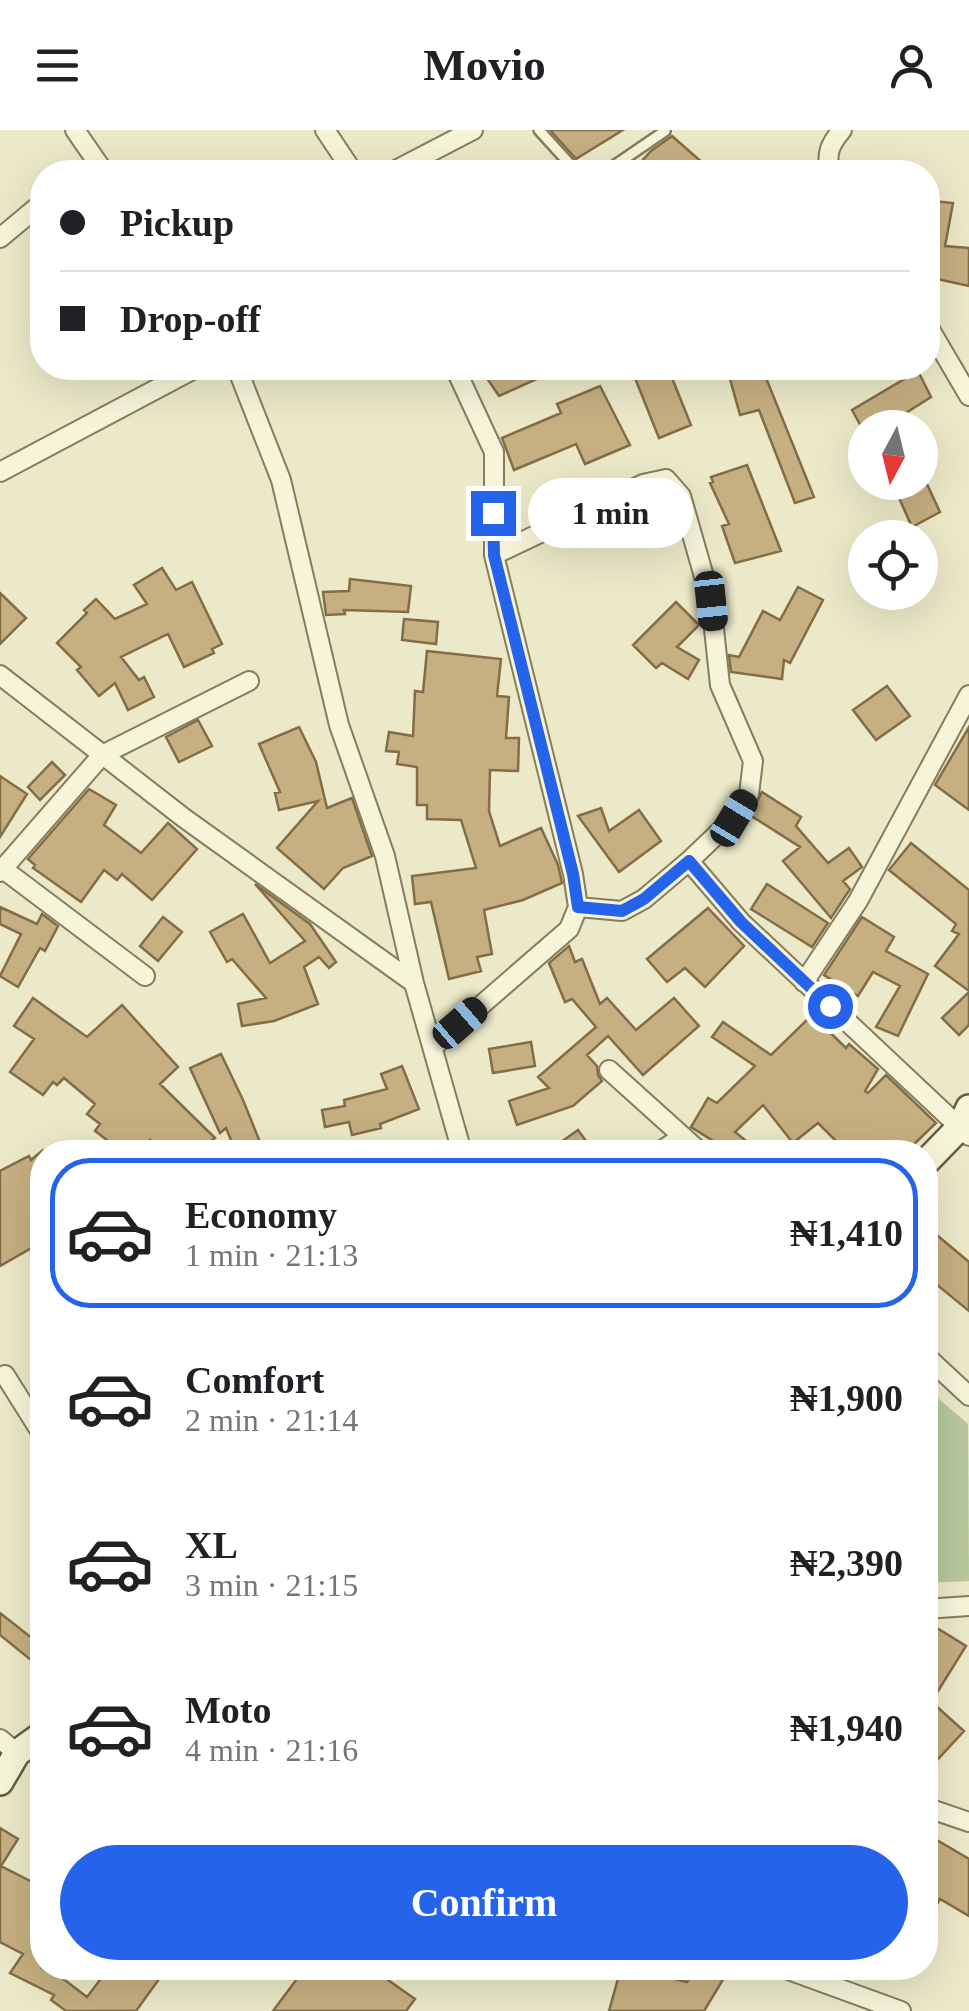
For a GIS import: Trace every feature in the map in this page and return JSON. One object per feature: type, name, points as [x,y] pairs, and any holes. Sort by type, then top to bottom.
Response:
[{"type":"street","points":[[75,130],[96,160]]},
{"type":"street","points":[[324,130],[345,160]]},
{"type":"street","points":[[415,160],[473,130]]},
{"type":"street","points":[[826,160],[832,141],[842,130]]},
{"type":"street","points":[[0,238],[30,213]]},
{"type":"street","points":[[940,346],[969,396]]},
{"type":"street","points":[[0,472],[173,380]]},
{"type":"street","points":[[242,380],[281,480],[339,724],[385,856],[414,983],[459,1140]]},
{"type":"street","points":[[434,1046],[568,929],[578,907],[494,555],[494,452],[466,380]]},
{"type":"street","points":[[494,555],[643,484],[666,479],[681,496],[711,601],[720,685],[753,761],[749,794],[734,818],[644,899],[622,911],[578,907]]},
{"type":"street","points":[[0,675],[102,755],[414,983]]},
{"type":"street","points":[[145,976],[1,870],[102,755],[248,681]]},
{"type":"street","points":[[804,982],[858,901],[969,695]]},
{"type":"street","points":[[689,861],[741,922],[804,982],[966,1124],[938,1150]]},
{"type":"street","points":[[609,1070],[686,1140]]},
{"type":"street","points":[[677,1140],[682,1137]]},
{"type":"street","points":[[938,1367],[969,1396]]},
{"type":"street","points":[[5,1375],[30,1415]]},
{"type":"street","points":[[938,1608],[969,1606]]},
{"type":"street","points":[[0,1782],[9,1746]]},
{"type":"street","points":[[938,1811],[969,1822]]},
{"type":"street","points":[[817,1980],[902,2011]]},
{"type":"lane","points":[[539,130],[566,160]]},
{"type":"lane","points":[[623,160],[665,130]]},
{"type":"green space","points":[[938,1398],[968,1424],[969,1581],[938,1582]]},
{"type":"building","points":[[550,130],[623,130],[576,159]]},
{"type":"building","points":[[672,136],[699,160],[643,160]]},
{"type":"building","points":[[940,202],[953,203],[945,246],[969,248],[969,286],[940,280]]},
{"type":"building","points":[[488,380],[534,380],[499,396]]},
{"type":"building","points":[[636,380],[673,380],[691,425],[659,438]]},
{"type":"building","points":[[730,380],[767,380],[814,497],[795,503],[759,410],[740,415]]},
{"type":"building","points":[[903,380],[922,380],[931,397],[910,410],[852,410]]},
{"type":"building","points":[[600,386],[630,445],[585,464],[576,444],[514,470],[502,438],[561,413],[557,404]]},
{"type":"building","points":[[747,465],[781,551],[735,563],[722,526],[729,524],[710,483],[711,477]]},
{"type":"building","points":[[900,500],[934,500],[940,512],[925,520],[909,520]]},
{"type":"building","points":[[162,568],[176,590],[192,582],[222,644],[212,649],[214,653],[184,667],[168,634],[121,657],[139,680],[144,677],[154,697],[128,710],[115,683],[99,696],[77,670],[81,667],[57,643],[96,599],[115,619],[147,604],[134,585]]},
{"type":"building","points":[[350,579],[411,586],[408,612],[344,610],[345,614],[326,615],[323,592],[349,591]]},
{"type":"building","points":[[798,587],[823,600],[790,663],[784,660],[782,679],[731,672],[729,655],[739,657],[763,611],[780,620]]},
{"type":"building","points":[[0,593],[26,618],[0,644]]},
{"type":"building","points":[[676,602],[699,625],[677,647],[699,660],[688,679],[662,663],[656,668],[633,645]]},
{"type":"building","points":[[404,619],[438,622],[436,644],[402,640]]},
{"type":"building","points":[[427,651],[501,659],[497,696],[509,697],[506,738],[519,738],[518,771],[490,770],[489,811],[500,846],[541,828],[562,883],[523,900],[484,910],[492,954],[477,957],[481,971],[449,979],[431,902],[415,904],[412,876],[476,868],[461,820],[427,819],[427,805],[417,805],[417,767],[397,764],[399,752],[386,751],[389,732],[413,736],[415,691],[423,692]]},
{"type":"building","points":[[887,686],[910,716],[876,740],[853,710]]},
{"type":"building","points":[[198,720],[212,746],[179,762],[166,737]]},
{"type":"building","points":[[299,727],[316,762],[327,808],[352,798],[372,856],[343,868],[324,889],[277,848],[318,801],[279,810],[275,793],[280,792],[259,744]]},
{"type":"building","points":[[969,727],[969,810],[935,785]]},
{"type":"building","points":[[52,762],[65,775],[40,800],[28,787]]},
{"type":"building","points":[[0,776],[27,794],[0,837]]},
{"type":"building","points":[[89,789],[116,805],[104,825],[141,853],[168,823],[197,849],[152,900],[122,874],[117,880],[104,870],[81,902],[33,868],[35,865],[28,859]]},
{"type":"building","points":[[762,792],[801,817],[796,826],[828,863],[849,848],[862,867],[843,881],[850,889],[831,918],[783,861],[800,847],[750,815]]},
{"type":"building","points":[[601,808],[609,831],[639,810],[661,841],[619,872],[578,816]]},
{"type":"building","points":[[911,843],[969,890],[969,991],[935,966],[959,934],[952,931],[956,924],[889,870]]},
{"type":"building","points":[[255,884],[310,924],[336,962],[329,968],[319,957],[304,967],[318,1004],[274,1021],[242,1026],[238,1004],[266,998],[232,959],[227,962],[210,932],[243,914],[270,963],[305,941]]},
{"type":"building","points":[[767,884],[828,923],[812,947],[751,909]]},
{"type":"building","points":[[0,907],[37,924],[42,914],[58,926],[18,987],[0,976],[21,934],[0,924]]},
{"type":"building","points":[[708,908],[744,946],[705,987],[685,968],[667,982],[647,959]]},
{"type":"building","points":[[163,917],[182,932],[158,961],[140,946]]},
{"type":"building","points":[[862,917],[894,937],[886,951],[928,974],[898,1036],[876,1027],[900,986],[873,972],[858,996],[824,975]]},
{"type":"building","points":[[569,946],[575,962],[582,959],[600,1004],[607,998],[636,1030],[674,998],[699,1026],[643,1075],[608,1036],[587,1055],[597,1066],[602,1081],[573,1106],[517,1125],[509,1101],[549,1088],[538,1077],[596,1027],[572,999],[565,1002],[549,963]]},
{"type":"building","points":[[969,992],[969,1025],[959,1035],[942,1018]]},
{"type":"building","points":[[33,998],[87,1037],[122,1005],[178,1067],[160,1084],[215,1138],[107,1140],[95,1131],[100,1124],[87,1114],[95,1104],[64,1078],[57,1085],[53,1082],[43,1095],[10,1072],[34,1039],[14,1026]]},
{"type":"building","points":[[812,1015],[846,1048],[849,1044],[878,1069],[865,1091],[868,1093],[886,1075],[936,1123],[918,1140],[835,1140],[818,1123],[797,1140],[791,1140],[763,1105],[735,1132],[745,1140],[712,1140],[691,1127],[708,1098],[717,1103],[755,1066],[712,1037],[723,1022],[771,1055]]},
{"type":"building","points":[[531,1042],[535,1066],[493,1073],[489,1049]]},
{"type":"building","points":[[221,1054],[259,1140],[231,1140],[226,1128],[220,1133],[190,1068]]},
{"type":"building","points":[[402,1066],[419,1109],[380,1124],[381,1128],[352,1135],[349,1122],[325,1127],[322,1110],[345,1106],[344,1100],[387,1089],[381,1074]]},
{"type":"building","points":[[578,1130],[585,1140],[564,1140]]},
{"type":"building","points":[[29,1156],[30,1249],[0,1266],[0,1171]]},
{"type":"building","points":[[938,1236],[969,1262],[969,1311],[938,1286]]},
{"type":"building","points":[[0,1613],[30,1637],[30,1659],[0,1635]]},
{"type":"building","points":[[938,1629],[966,1646],[938,1691]]},
{"type":"building","points":[[938,1708],[964,1731],[938,1759]]},
{"type":"building","points":[[0,1828],[18,1839],[1,1866],[30,1881],[30,1980],[65,1980],[87,1997],[100,1980],[158,1980],[136,2011],[66,2011],[51,2000],[54,1995],[10,1973],[23,1954],[0,1942]]},
{"type":"building","points":[[938,1841],[969,1859],[969,1916],[940,1899],[938,1902]]},
{"type":"building","points":[[296,1980],[388,1980],[415,1999],[406,2011],[273,2011]]},
{"type":"building","points":[[618,1980],[723,1980],[704,2011],[609,2011]]},
{"type":"route","points":[[493,513],[494,555],[578,907],[622,911],[644,899],[689,861],[741,922],[830,1006]]}]
